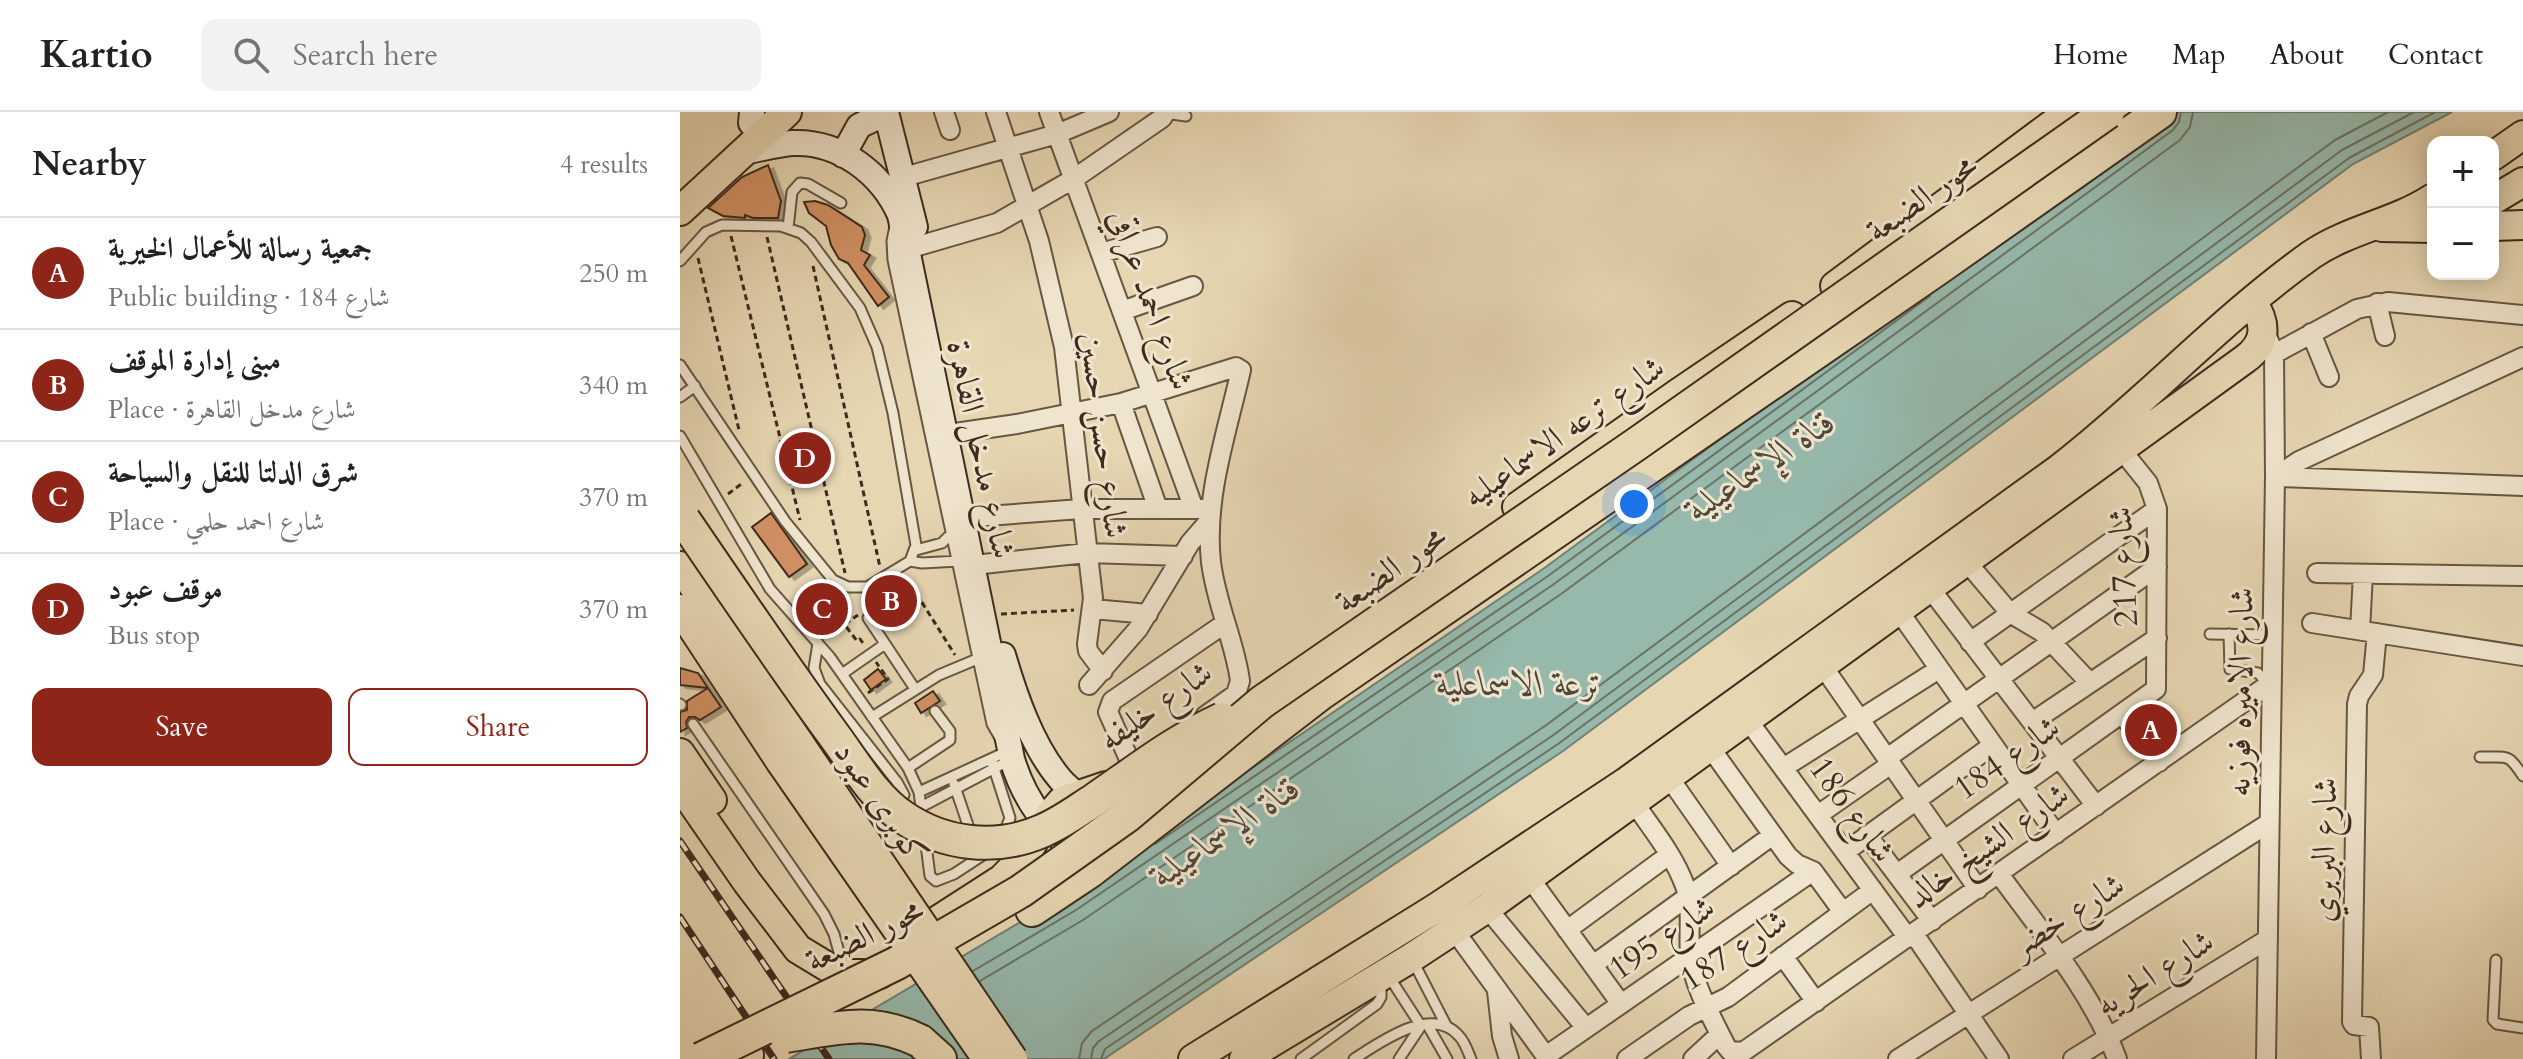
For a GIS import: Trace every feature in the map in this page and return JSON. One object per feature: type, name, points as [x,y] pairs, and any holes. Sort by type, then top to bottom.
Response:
[{"type":"highway","name":"محور الضبعة","points":[[701,1059],[897,963],[1021,891],[1127,816],[1262,702],[1638,443],[2108,112]]},
{"type":"highway","name":"محور الضبعة","points":[[743,1057],[956,954],[1032,910],[1089,872],[1320,694],[2160,112]]},
{"type":"highway","points":[[682,517],[872,787],[900,815],[941,836],[988,843],[1025,838],[1042,831],[1190,736],[1262,702]]},
{"type":"highway","points":[[786,1036],[852,1025],[880,1027],[920,1041],[940,1059]]},
{"type":"main road","points":[[680,211],[787,112]]},
{"type":"main road","name":"شارع ترعه الاسماعيليه","points":[[840,956],[869,957],[895,948],[1002,879],[1026,854],[1055,808],[1070,796],[1131,777],[1166,755],[1677,394],[1811,304],[2069,112]]},
{"type":"main road","name":"شارع ترعه الاسماعيليه","points":[[680,785],[785,935],[813,961],[849,974],[887,973],[905,967],[1044,884],[1586,487],[1917,251],[2096,112]]},
{"type":"main road","points":[[1917,251],[1959,237],[2140,112]]},
{"type":"main road","points":[[680,186],[756,116]]},
{"type":"main road","points":[[2499,152],[2523,135]]},
{"type":"main road","points":[[2499,196],[2523,182]]},
{"type":"main road","points":[[1193,1059],[1386,940],[1626,782],[2082,451],[2263,328],[2323,247],[2369,226],[2402,216],[2427,201]]},
{"type":"main road","points":[[2499,226],[2523,225]]},
{"type":"main road","points":[[2369,226],[2427,228]]},
{"type":"main road","points":[[1244,1059],[1286,1048],[1383,975],[1487,908],[2253,353],[2259,346],[2263,328]]},
{"type":"main road","points":[[680,566],[790,752]]},
{"type":"main road","points":[[680,609],[688,632],[790,752]]},
{"type":"main road","name":"كوبرى عبود","points":[[790,752],[987,1059]]},
{"type":"main road","name":"كوبرى عبود","points":[[790,752],[1013,1059]]},
{"type":"main road","points":[[680,753],[795,924],[815,945],[840,956]]},
{"type":"street","name":"شارع مدخل القاهرة","points":[[887,112],[918,246],[942,427],[973,517],[970,562],[994,614],[1004,659],[1020,704],[1052,768],[1077,795],[1102,813],[1116,830]]},
{"type":"street","points":[[843,155],[859,126],[887,112]]},
{"type":"street","name":"شارع حسن حسين","points":[[996,112],[1048,271],[1064,347],[1093,609],[1087,644],[1088,651],[1103,671]]},
{"type":"street","name":"شارع احمد عراقي","points":[[1049,112],[1153,395],[1204,513]]},
{"type":"street","points":[[904,177],[1008,150],[1109,112]]},
{"type":"street","points":[[918,246],[989,226],[1027,206],[1075,178],[1165,113]]},
{"type":"street","name":"شارع مدخل القاهرة","points":[[744,152],[801,143],[843,155],[873,175],[889,194],[900,215],[970,562],[984,656],[1006,760],[1046,825],[1082,856]]},
{"type":"street","points":[[1101,253],[1157,237]]},
{"type":"street","points":[[1122,311],[1193,286]]},
{"type":"street","points":[[2263,328],[2311,333],[2357,309],[2388,302],[2523,315]]},
{"type":"street","points":[[2377,303],[2385,336]]},
{"type":"street","name":"شارع الاميره فوزيه","points":[[2263,328],[2282,477],[2270,684],[2266,1059]]},
{"type":"street","points":[[2311,333],[2329,377]]},
{"type":"street","points":[[2282,477],[2299,461],[2523,357]]},
{"type":"street","points":[[942,427],[1072,413],[1153,395],[1236,367],[1241,370],[1204,513],[1183,556],[1148,614],[1127,644],[1089,685]]},
{"type":"street","points":[[1121,403],[1158,509]]},
{"type":"street","name":"شارع 217","points":[[2120,448],[2148,483],[2157,509],[2157,682],[2153,692]]},
{"type":"street","points":[[2282,477],[2523,486]]},
{"type":"street","points":[[973,517],[1081,509],[1158,509],[1204,513]]},
{"type":"street","points":[[1970,642],[2157,509]]},
{"type":"street","name":"شارع خليفه","points":[[1077,795],[1089,785],[1132,766],[1236,694],[1239,688],[1239,675],[1224,624],[1204,513]]},
{"type":"street","points":[[970,562],[1087,553],[1183,556]]},
{"type":"street","points":[[1966,561],[2010,613],[2033,625],[2090,683]]},
{"type":"street","points":[[1818,815],[1963,703],[2157,567]]},
{"type":"street","points":[[2317,573],[2523,576]]},
{"type":"street","name":"شارع البربري","points":[[2363,574],[2372,680],[2359,696],[2357,704],[2352,1006],[2353,1024],[2370,1029],[2371,1059]]},
{"type":"street","points":[[1929,587],[2096,806]]},
{"type":"street","points":[[1093,609],[1148,614]]},
{"type":"street","points":[[1898,610],[2056,834]]},
{"type":"street","points":[[2312,623],[2523,656]]},
{"type":"street","points":[[1132,766],[1108,712],[1112,701],[1224,624]]},
{"type":"street","points":[[2032,722],[2157,638]]},
{"type":"street","points":[[1822,665],[1978,889]]},
{"type":"street","points":[[1783,768],[1939,669]]},
{"type":"street","name":"شارع الشيخ خالد","points":[[1720,1034],[1730,1051],[1737,1053],[1749,1049],[2270,684]]},
{"type":"street","name":"شارع 184","points":[[1897,874],[2153,692]]},
{"type":"street","points":[[2122,714],[2159,762]]},
{"type":"street","name":"شارع 186","points":[[1747,719],[1873,890],[1911,936],[1999,1059]]},
{"type":"street","points":[[1845,852],[1993,745]]},
{"type":"street","points":[[1709,746],[1792,861],[1813,871],[1843,912]]},
{"type":"street","points":[[1006,760],[1052,768]]},
{"type":"street","points":[[1668,776],[1731,866]]},
{"type":"street","points":[[1633,801],[1669,855],[1688,897],[1690,956],[1707,1008],[1720,1034],[1693,1059]]},
{"type":"street","name":"شارع خضر","points":[[1898,1059],[2269,823]]},
{"type":"street","points":[[1593,965],[1773,835]]},
{"type":"street","points":[[1867,835],[1932,921]]},
{"type":"street","points":[[1567,930],[1669,855]]},
{"type":"street","name":"شارع 195","points":[[1547,1058],[1813,871]]},
{"type":"street","points":[[1999,874],[2060,958],[2109,1037],[2117,1059]]},
{"type":"street","points":[[1529,877],[1621,1004]]},
{"type":"street","name":"شارع 187","points":[[1627,1059],[1689,1016],[1718,1004],[1873,890]]},
{"type":"street","points":[[1487,908],[1586,1028]]},
{"type":"street","points":[[1454,930],[1547,1058]]},
{"type":"street","name":"شارع الحريه","points":[[2073,1059],[2268,939]]},
{"type":"street","points":[[1783,956],[1816,1002]]},
{"type":"street","points":[[1497,989],[1502,1036],[1509,1059]]},
{"type":"lane","points":[[1165,113],[1186,116]]},
{"type":"lane","points":[[788,228],[792,192],[796,185],[808,184],[841,203]]},
{"type":"lane","points":[[680,261],[706,232],[728,224],[788,228],[806,237],[852,295],[871,331],[893,413],[916,550],[910,561],[867,587],[848,587],[829,576],[797,538],[680,365]]},
{"type":"lane","points":[[680,397],[695,386]]},
{"type":"lane","points":[[942,427],[950,535],[970,562]]},
{"type":"lane","points":[[680,436],[770,589],[842,674],[908,768],[919,792],[931,878],[941,880],[980,858],[1006,831],[1010,822],[1006,760]]},
{"type":"lane","points":[[916,550],[942,543],[950,535]]},
{"type":"lane","points":[[910,561],[970,562]]},
{"type":"lane","points":[[868,618],[915,689]]},
{"type":"lane","points":[[2210,634],[2272,635]]},
{"type":"lane","points":[[2229,634],[2230,669],[2258,673],[2270,684]]},
{"type":"lane","points":[[818,643],[814,668],[820,684],[904,795]]},
{"type":"lane","points":[[842,674],[885,644]]},
{"type":"lane","points":[[872,717],[915,689],[984,656]]},
{"type":"lane","points":[[908,768],[950,740],[950,731],[935,711]]},
{"type":"lane","points":[[693,724],[824,914],[840,956]]},
{"type":"lane","points":[[2480,757],[2510,758],[2523,776]]},
{"type":"lane","points":[[919,792],[952,777],[1006,760]]},
{"type":"lane","points":[[921,807],[1006,760]]},
{"type":"lane","points":[[952,777],[980,858]]},
{"type":"lane","points":[[1411,958],[1447,1027]]},
{"type":"lane","points":[[2496,960],[2493,1020],[2497,1024],[2523,1028]]},
{"type":"lane","points":[[1383,975],[1447,1059]]},
{"type":"lane","points":[[1301,1059],[1377,1004],[1381,997],[1383,975]]},
{"type":"lane","points":[[1399,1059],[1424,1025]]},
{"type":"lane","points":[[1354,1059],[1398,1033],[1424,1025],[1447,1027],[1459,1035],[1471,1059]]},
{"type":"path","points":[[728,224],[801,524]]},
{"type":"path","points":[[765,226],[848,587],[839,615],[888,679],[859,699]]},
{"type":"path","points":[[806,237],[882,579]]},
{"type":"path","points":[[696,251],[740,433]]},
{"type":"path","points":[[718,501],[754,475]]},
{"type":"path","points":[[900,568],[961,665]]},
{"type":"path","points":[[994,614],[1093,609]]},
{"type":"path","points":[[845,624],[865,611],[868,618]]},
{"type":"water","name":"ترعة الاسماعلية","points":[[2167,112],[2452,112],[2353,164],[1563,751],[1104,1059],[789,1059],[1066,895],[1543,569]]},
{"type":"building","points":[[768,165],[781,201],[778,218],[723,216],[708,208],[742,177]]},
{"type":"building","points":[[804,202],[828,205],[862,227],[865,235],[861,250],[870,255],[864,265],[889,297],[878,306],[848,263],[839,259],[826,226],[809,213]]},
{"type":"building","points":[[771,513],[807,564],[789,577],[752,527]]},
{"type":"building","points":[[903,578],[917,600],[880,622],[865,601]]},
{"type":"building","points":[[826,596],[835,610],[818,621],[809,608]]},
{"type":"building","points":[[680,668],[698,673],[708,688],[680,685]]},
{"type":"building","points":[[878,669],[886,679],[871,690],[864,680]]},
{"type":"building","points":[[708,688],[721,707],[700,720],[689,717],[687,728],[680,732],[680,712],[687,710],[687,701]]},
{"type":"building","points":[[933,691],[940,701],[921,713],[915,703]]},
{"type":"railway","points":[[680,841],[829,1059]]},
{"type":"railway","points":[[680,917],[774,1059]]},
{"type":"place","name":"موقف عبود","points":[[805,458]]},
{"type":"place","name":"مبنى إدارة الموقف","points":[[891,601]]},
{"type":"place","name":"شرق الدلتا للنقل والسياحة","points":[[822,609]]},
{"type":"place","name":"جمعية رسالة للأعمال الخيرية","points":[[2151,730]]},
{"type":"water label","name":"قناة الإسماعيلية","points":[[1760,464]]},
{"type":"water label","name":"قناة الإسماعيلية","points":[[1225,830]]}]
